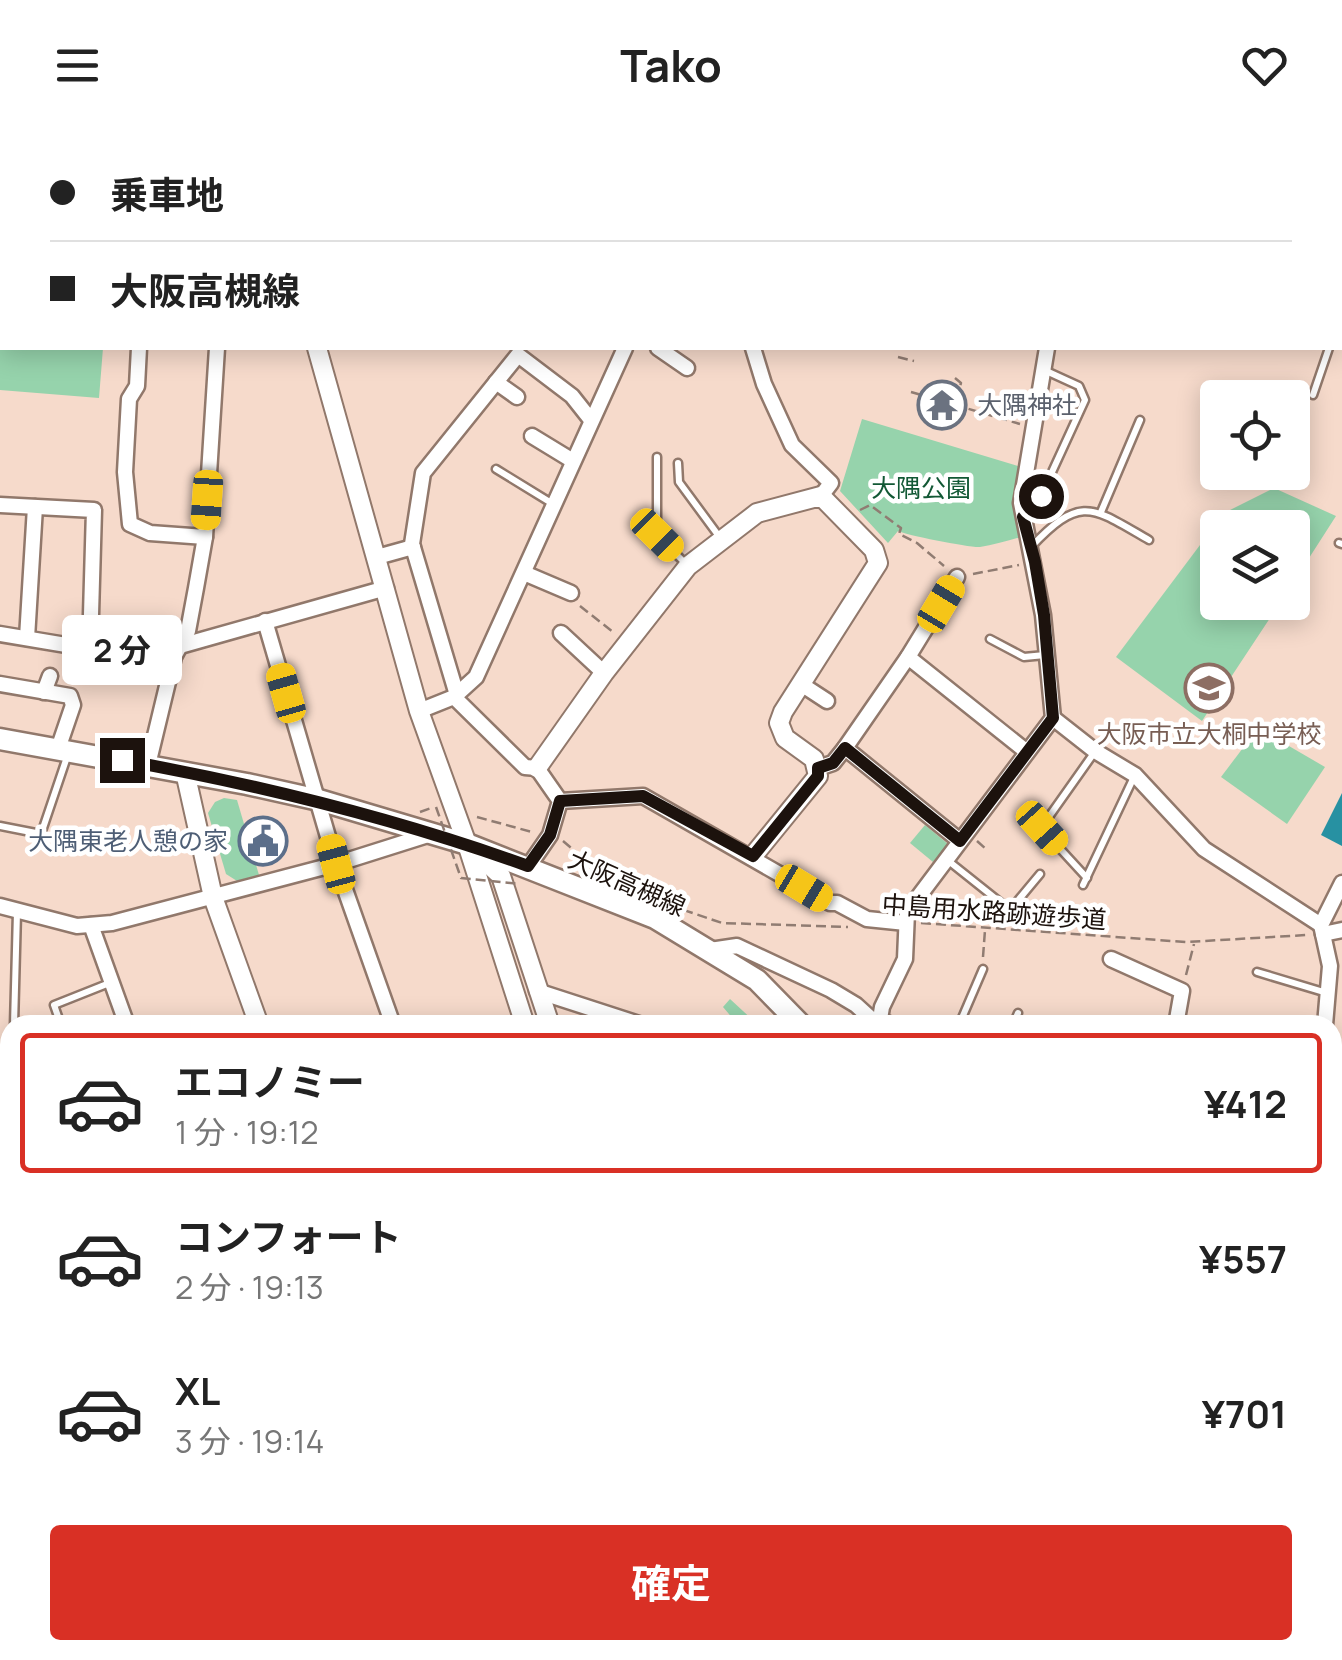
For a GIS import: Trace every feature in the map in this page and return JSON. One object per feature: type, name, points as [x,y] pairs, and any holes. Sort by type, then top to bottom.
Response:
[{"type":"main road","name":"大阪高槻線","points":[[0,739],[185,772],[433,825],[524,875],[655,918],[757,980],[790,1015]]},
{"type":"street","points":[[139,350],[137,386],[129,399],[125,472],[130,524],[150,534],[204,537]]},
{"type":"street","points":[[148,765],[174,657],[188,631],[204,537],[217,350]]},
{"type":"street","points":[[318,350],[445,809],[467,844],[522,1015]]},
{"type":"street","points":[[418,711],[455,696],[476,677],[625,350]]},
{"type":"street","points":[[661,350],[687,368]]},
{"type":"street","points":[[536,768],[627,642],[688,566],[758,513],[821,496],[831,483],[792,444],[753,350]]},
{"type":"street","points":[[881,1015],[905,959],[908,912],[1053,718],[1033,554],[1021,502],[1047,350]]},
{"type":"street","points":[[560,801],[536,768],[526,767],[455,696],[413,547],[423,473],[521,351],[572,396],[592,420]]},
{"type":"street","points":[[496,382],[518,398]]},
{"type":"street","points":[[532,436],[573,461]]},
{"type":"street","points":[[753,856],[818,776],[814,759],[784,738],[779,724],[878,563],[874,550],[821,496]]},
{"type":"street","points":[[0,505],[94,510],[90,649],[0,634]]},
{"type":"street","points":[[27,638],[35,507]]},
{"type":"street","points":[[377,557],[413,547]]},
{"type":"street","points":[[524,572],[571,593]]},
{"type":"street","points":[[818,768],[833,763],[845,748],[908,657],[957,576]]},
{"type":"street","points":[[180,646],[386,588]]},
{"type":"street","points":[[265,622],[336,864],[389,1015]]},
{"type":"street","points":[[562,633],[604,674]]},
{"type":"street","points":[[908,657],[1027,752]]},
{"type":"street","points":[[44,692],[50,676]]},
{"type":"street","points":[[0,684],[70,696],[73,705],[64,750]]},
{"type":"street","points":[[801,684],[827,702]]},
{"type":"street","points":[[1053,718],[1095,751],[1135,775],[1204,849],[1322,929],[1342,930]]},
{"type":"street","points":[[845,748],[960,841]]},
{"type":"street","points":[[185,772],[213,897],[255,1015]]},
{"type":"street","points":[[560,801],[643,796],[830,903],[860,917],[906,922]]},
{"type":"street","points":[[524,875],[550,835],[560,801]]},
{"type":"street","points":[[0,906],[58,923],[112,923],[336,864],[433,825]]},
{"type":"street","points":[[467,844],[502,876],[546,1015]]},
{"type":"street","points":[[1326,1015],[1336,969],[1322,929],[1340,892]]},
{"type":"street","points":[[91,925],[124,1015]]},
{"type":"street","points":[[710,950],[737,946],[832,990],[870,1015]]},
{"type":"street","points":[[1112,959],[1182,991],[1178,1015]]},
{"type":"street","points":[[537,990],[612,1015]]},
{"type":"lane","points":[[1313,395],[1328,350]]},
{"type":"lane","points":[[1023,517],[1041,496],[1084,400],[1079,386],[1042,370]]},
{"type":"lane","points":[[1101,512],[1140,420]]},
{"type":"lane","points":[[658,457],[657,535],[688,566]]},
{"type":"lane","points":[[678,463],[678,482],[722,540]]},
{"type":"lane","points":[[496,469],[554,504]]},
{"type":"lane","points":[[1033,554],[1057,519],[1076,512],[1101,512],[1148,540]]},
{"type":"lane","points":[[990,639],[1024,657],[1047,654]]},
{"type":"lane","points":[[0,826],[40,834],[64,750]]},
{"type":"lane","points":[[1095,751],[1042,828],[1085,881],[1135,775]]},
{"type":"lane","points":[[946,859],[1010,910],[1040,874]]},
{"type":"lane","points":[[14,1015],[17,912]]},
{"type":"lane","points":[[963,1015],[983,969]]},
{"type":"lane","points":[[1256,972],[1328,994]]},
{"type":"lane","points":[[58,1015],[54,1004],[112,982]]},
{"type":"path","points":[[898,357],[914,361]]},
{"type":"path","points":[[955,378],[961,383],[955,405]]},
{"type":"path","points":[[911,392],[1033,428]]},
{"type":"path","points":[[919,408],[923,396]]},
{"type":"path","points":[[845,517],[870,505],[901,528],[899,534],[957,576],[1033,554]]},
{"type":"path","points":[[571,593],[579,605],[627,642]]},
{"type":"path","points":[[433,825],[420,815],[420,810],[445,809],[550,835],[570,844],[608,879]]},
{"type":"path","points":[[445,809],[461,878],[524,875]]},
{"type":"path","name":"中島用水路跡遊歩道","points":[[662,901],[722,924],[848,927],[850,921]]},
{"type":"path","name":"中島用水路跡遊歩道","points":[[906,922],[1194,941],[1322,929]]},
{"type":"path","points":[[983,969],[985,928]]},
{"type":"path","points":[[1182,991],[1194,941]]},
{"type":"green space","points":[[0,350],[103,350],[99,398],[0,390]]},
{"type":"green space","name":"大隅公園","points":[[862,419],[1018,466],[1015,499],[1021,537],[974,547],[898,531],[888,543],[840,491]]},
{"type":"green space","points":[[1270,490],[1278,490],[1336,516],[1310,557],[1310,510],[1230,510]]},
{"type":"green space","points":[[1200,545],[1200,620],[1269,620],[1202,721],[1116,657]]},
{"type":"green space","points":[[1258,728],[1325,767],[1287,824],[1221,777]]},
{"type":"green space","points":[[224,798],[237,800],[259,875],[237,881],[226,874],[208,813],[215,802]]},
{"type":"green space","points":[[925,825],[948,844],[933,862],[910,843]]},
{"type":"green space","points":[[730,999],[747,1015],[730,1015],[723,1007]]},
{"type":"water","points":[[1342,793],[1342,846],[1321,835]]},
{"type":"place","name":"大隅神社","points":[[942,405]]},
{"type":"place","name":"大阪市立大桐中学校","points":[[1209,688]]},
{"type":"place","name":"大隅東老人憩の家","points":[[263,841]]},
{"type":"route","points":[[122,760],[319,800],[528,866],[550,835],[560,801],[628,795],[643,796],[753,856],[818,776],[818,768],[833,763],[845,748],[960,841],[1053,718],[1044,615],[1023,517],[1041,496]]}]
